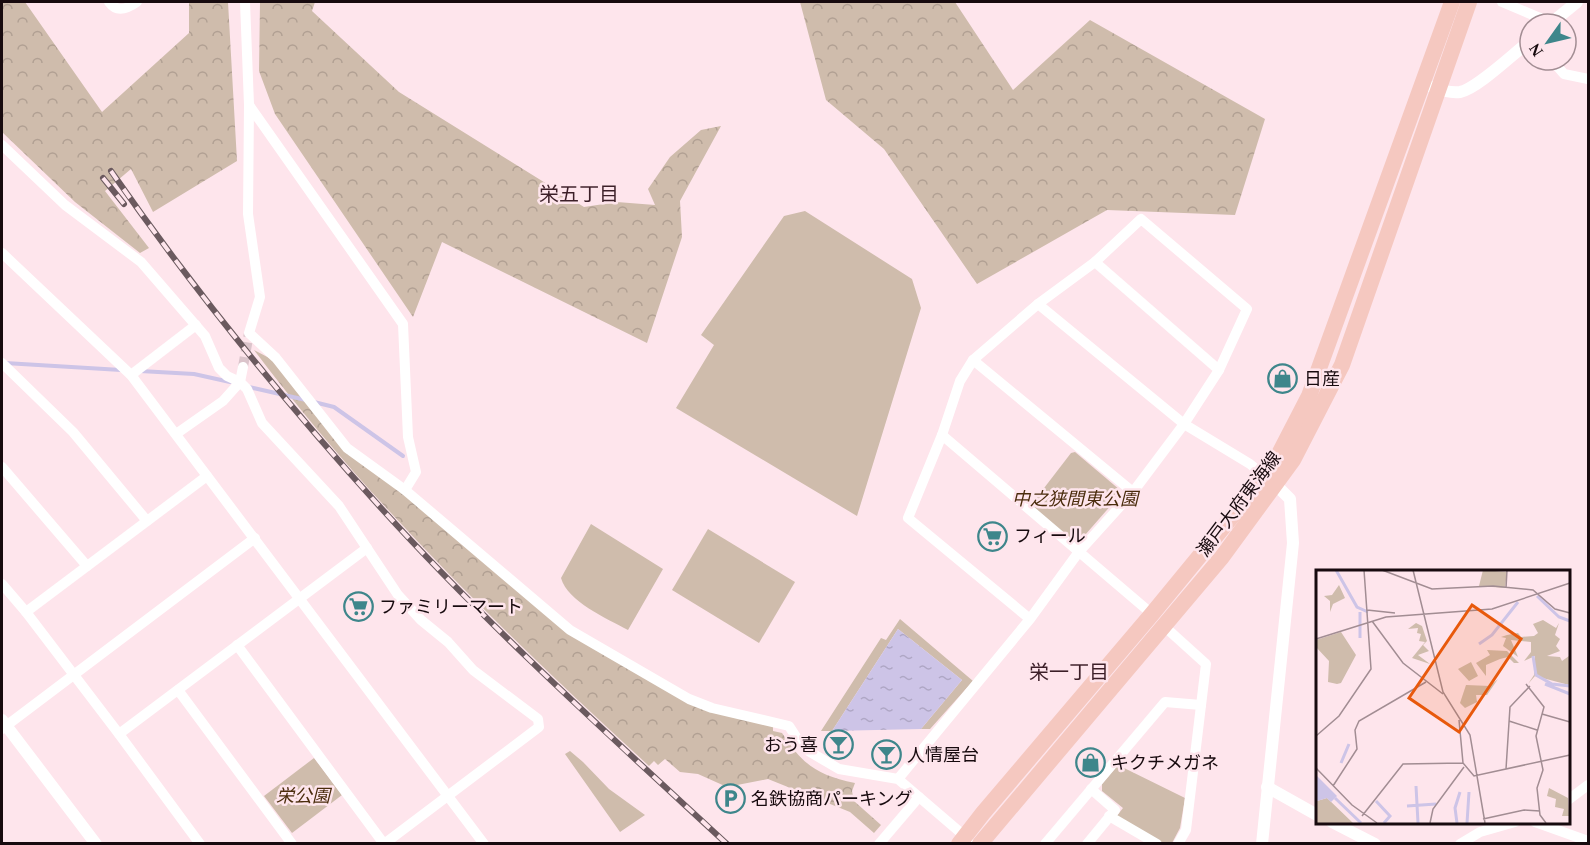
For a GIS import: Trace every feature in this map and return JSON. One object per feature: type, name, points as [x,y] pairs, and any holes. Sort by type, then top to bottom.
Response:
[{"type":"main road","name":"瀬戸大府東海線","points":[[980,843],[1222,558],[1269,480],[1309,432],[1342,366],[1429,86],[1452,2]]},
{"type":"main road","name":"瀬戸大府東海線","points":[[1429,86],[1469,2]]},
{"type":"main road","name":"瀬戸大府東海線","points":[[965,841],[1248,496],[1269,480]]},
{"type":"street","points":[[109,2],[116,8],[123,9],[136,2]]},
{"type":"street","points":[[244,2],[249,105],[248,214],[260,297],[249,333],[276,358],[347,448],[405,490],[570,630],[689,699],[712,708],[789,726],[800,743],[810,752],[839,769],[898,779],[965,841]]},
{"type":"street","points":[[1502,2],[1525,12]]},
{"type":"street","points":[[1565,12],[1577,2]]},
{"type":"street","points":[[1429,86],[1462,92],[1518,51]]},
{"type":"street","points":[[1562,72],[1588,79]]},
{"type":"street","points":[[249,105],[403,324],[408,437],[416,472],[405,490]]},
{"type":"street","points":[[2,145],[65,205],[141,262],[205,336],[219,368],[247,389],[262,423],[339,506],[398,595],[421,620],[448,642],[473,670],[539,721],[537,729],[384,843],[237,645]]},
{"type":"street","points":[[898,779],[1030,619],[1078,553],[1132,492],[1184,424],[1219,370],[1247,309],[1141,219],[1095,262],[1038,304],[973,360],[960,381],[942,435],[908,518],[1030,619]]},
{"type":"street","points":[[2,253],[131,375],[484,843]]},
{"type":"street","points":[[1095,262],[1219,370]]},
{"type":"street","points":[[1038,304],[1184,424],[1250,464],[1290,499],[1293,543],[1262,843]]},
{"type":"street","points":[[131,375],[196,325]]},
{"type":"street","points":[[973,360],[1132,492]]},
{"type":"street","points":[[2,363],[73,432],[147,521]]},
{"type":"street","points":[[176,434],[223,401],[240,382],[243,367]]},
{"type":"street","points":[[942,435],[1152,614]]},
{"type":"street","points":[[2,467],[87,566]]},
{"type":"street","points":[[26,612],[207,476]]},
{"type":"street","points":[[96,843],[3,725],[73,676],[255,538]]},
{"type":"street","points":[[119,734],[367,548]]},
{"type":"street","points":[[2,584],[119,734],[194,841]]},
{"type":"street","points":[[1165,627],[1206,664],[1186,830],[1178,843]]},
{"type":"street","points":[[178,690],[292,843]]},
{"type":"street","points":[[1045,843],[1165,702],[1202,705]]},
{"type":"street","points":[[1569,799],[1588,785]]},
{"type":"street","points":[[1267,787],[1316,814]]},
{"type":"street","points":[[1087,843],[1115,810],[1090,789]]},
{"type":"street","points":[[879,843],[919,797]]},
{"type":"street","points":[[1109,816],[1157,843]]},
{"type":"street","points":[[1336,824],[1375,843]]},
{"type":"street","points":[[1460,843],[1480,832],[1508,824]]},
{"type":"street","points":[[1541,824],[1588,841]]},
{"type":"green space","points":[[2,2],[25,2],[102,112],[189,33],[189,2],[228,2],[237,161],[153,212],[131,169],[105,191],[149,248],[140,253],[75,202],[2,132]]},
{"type":"green space","points":[[260,2],[315,2],[312,11],[399,92],[584,207],[617,202],[655,205],[648,189],[670,157],[701,130],[721,126],[680,201],[682,237],[647,343],[442,242],[413,317],[275,114],[259,71]]},
{"type":"green space","points":[[800,2],[955,2],[1013,90],[1090,20],[1265,119],[1235,215],[1107,210],[977,284],[884,149],[826,100]]},
{"type":"green space","points":[[805,211],[912,279],[921,308],[857,516],[676,408],[714,345],[701,335],[784,216]]},
{"type":"green space","points":[[254,350],[275,361],[344,451],[402,492],[569,634],[683,700],[773,726],[773,731],[782,733],[804,761],[812,767],[831,776],[855,783],[852,791],[854,801],[881,825],[874,833],[850,812],[768,779],[727,787],[698,774],[680,772],[665,759],[658,765],[654,761],[649,766],[544,668],[442,567],[298,407]]},
{"type":"green space","name":"中之狭間東公園","points":[[1075,452],[1120,490],[1120,495],[1078,543],[1073,542],[1031,505],[1071,453]]},
{"type":"green space","points":[[591,524],[663,569],[628,630],[579,602],[565,587],[561,578]]},
{"type":"green space","points":[[708,529],[795,582],[759,643],[672,590]]},
{"type":"green space","points":[[900,619],[973,681],[930,729],[921,729],[962,680],[898,629],[832,731],[821,731],[881,638],[886,640]]},
{"type":"green space","points":[[570,751],[609,789],[645,815],[620,832],[565,754]]},
{"type":"green space","name":"栄公園","points":[[314,758],[342,795],[292,833],[264,796]]},
{"type":"green space","points":[[1118,765],[1185,798],[1180,828],[1172,843],[1161,843],[1116,817],[1123,808],[1102,791],[1102,784]]},
{"type":"water","points":[[898,629],[962,680],[921,729],[832,731]]},
{"type":"waterway","points":[[5,363],[121,370]]},
{"type":"waterway","points":[[140,371],[194,374],[230,382]]},
{"type":"waterway","points":[[249,387],[306,400]]},
{"type":"waterway","points":[[314,402],[334,407],[403,456]]},
{"type":"tunnel","points":[[243,367],[249,333]]},
{"type":"railway","points":[[111,171],[240,344],[381,508],[507,638],[727,844]]},
{"type":"railway","points":[[103,178],[124,204]]},
{"type":"place","name":"日産","points":[[1283,379]]},
{"type":"place","name":"フィール","points":[[993,536]]},
{"type":"place","name":"ファミリーマート","points":[[358,607]]},
{"type":"place","name":"おう喜","points":[[839,745]]},
{"type":"place","name":"人情屋台","points":[[886,755]]},
{"type":"place","name":"キクチメガネ","points":[[1090,763]]},
{"type":"place","name":"名鉄協商パーキング","points":[[730,799]]},
{"type":"district","name":"栄五丁目","points":[[579,194]]},
{"type":"district","name":"栄一丁目","points":[[1069,672]]}]
